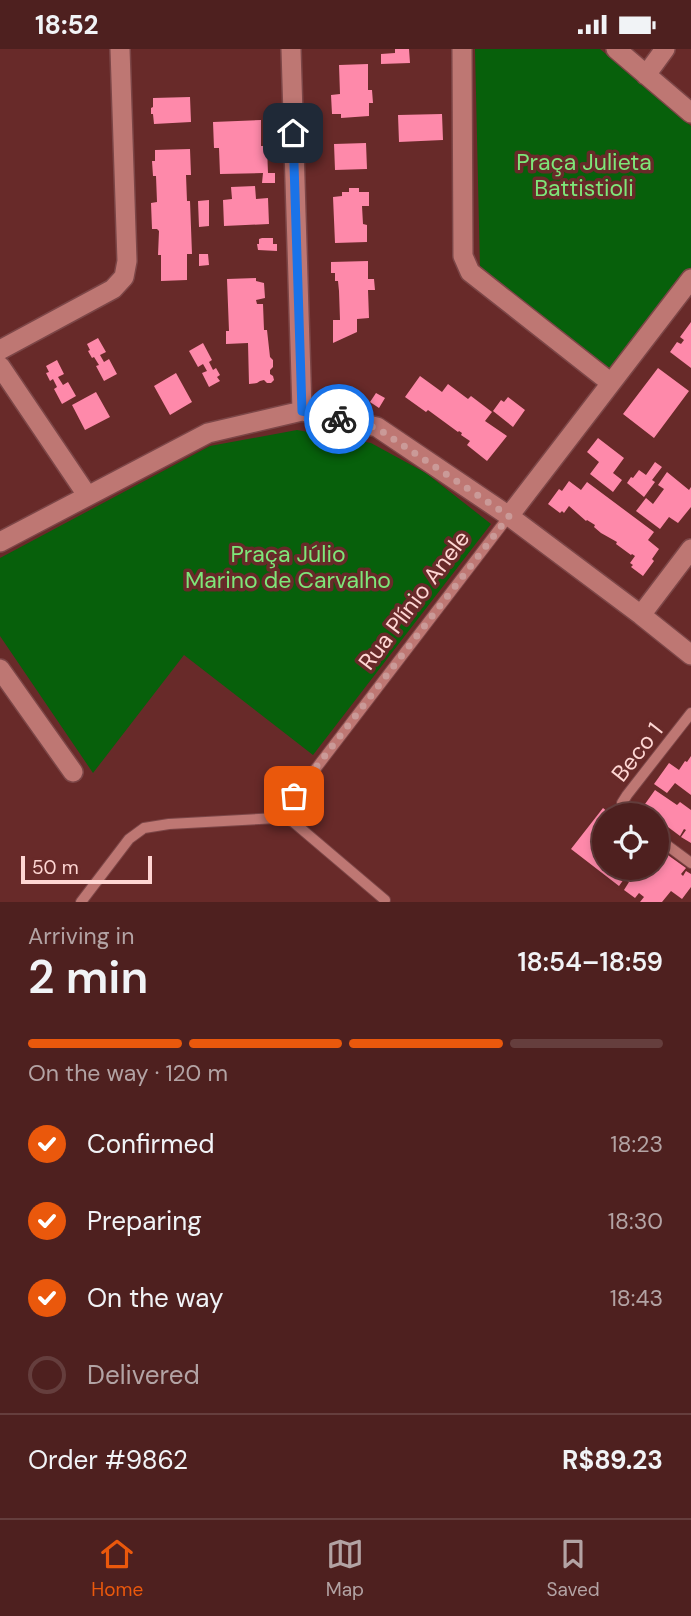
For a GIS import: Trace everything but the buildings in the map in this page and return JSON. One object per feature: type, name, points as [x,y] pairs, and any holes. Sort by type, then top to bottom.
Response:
[{"type":"street","points":[[0,350],[113,289],[124,277],[127,261],[120,49]]},
{"type":"street","points":[[290,49],[302,411]]},
{"type":"street","points":[[462,49],[463,256],[470,272],[611,383]]},
{"type":"street","points":[[616,49],[691,113]]},
{"type":"street","points":[[646,75],[665,49]]},
{"type":"street","name":"Rua Plínio Anele","points":[[509,516],[691,279]]},
{"type":"street","points":[[0,366],[87,495]]},
{"type":"street","points":[[0,542],[208,433],[302,411],[377,428],[509,516],[691,655]]},
{"type":"street","points":[[641,615],[691,549]]},
{"type":"street","points":[[0,669],[73,772]]},
{"type":"lane","name":"Rua Plínio Anele","points":[[278,818],[509,516]]},
{"type":"lane","name":"Beco 1","points":[[622,803],[691,713]]},
{"type":"lane","points":[[81,902],[129,839],[144,828],[169,824],[278,818],[292,821],[385,901]]},
{"type":"lane","points":[[669,847],[691,863]]},
{"type":"green space","name":"Praça Julieta Battistioli","points":[[475,49],[600,49],[691,126],[691,267],[610,370],[480,268]]},
{"type":"green space","name":"Praça Júlio Marino de Carvalho","points":[[297,430],[371,443],[426,473],[491,524],[313,755],[184,655],[93,773],[0,636],[0,558],[210,446]]},
{"type":"way so far","points":[[294,796],[509,516],[377,428],[339,419]]},
{"type":"route","points":[[293,133],[302,411],[339,419]]}]
